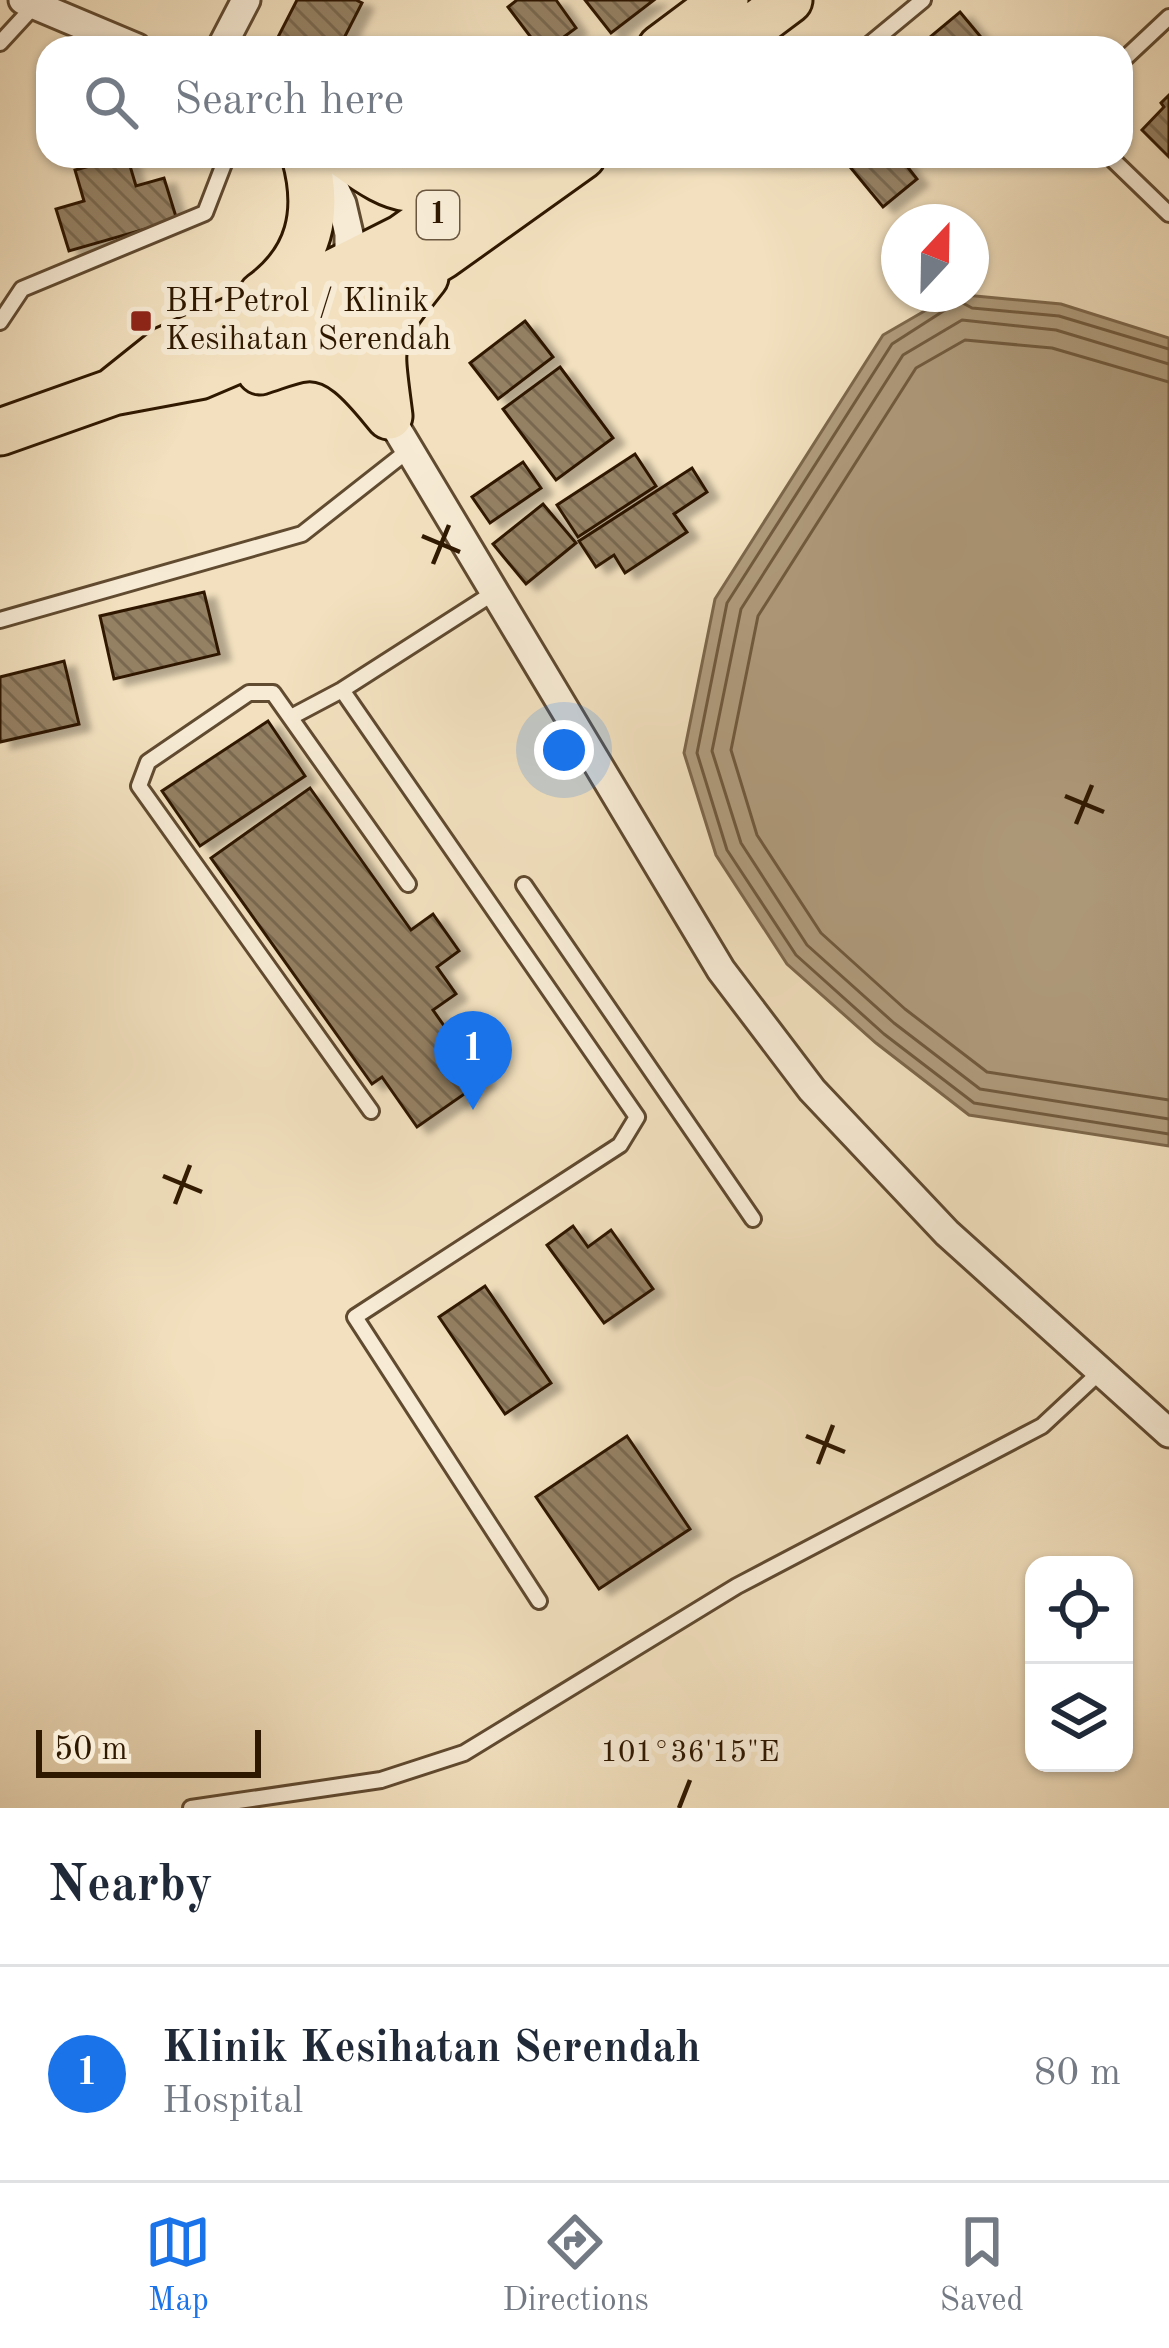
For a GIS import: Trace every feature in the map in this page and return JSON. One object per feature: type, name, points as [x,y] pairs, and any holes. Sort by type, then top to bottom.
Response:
[{"type":"main road","points":[[677,36],[725,0]]},
{"type":"main road","points":[[741,36],[789,0]]},
{"type":"main road","points":[[216,328],[294,267],[310,237],[308,168]]},
{"type":"main road","points":[[364,168],[392,186],[423,192],[492,168]]},
{"type":"main road","name":"1","points":[[113,392],[165,350],[402,238],[502,168]]},
{"type":"main road","name":"1","points":[[0,432],[113,392],[199,376],[349,312],[442,256],[565,168]]},
{"type":"main road","points":[[399,432],[380,348],[388,324],[442,256]]},
{"type":"main road","points":[[199,376],[238,378],[308,357],[336,364],[399,432]]},
{"type":"street","points":[[226,36],[246,0]]},
{"type":"street","points":[[32,2],[110,36]]},
{"type":"street","points":[[325,168],[342,204],[355,340],[399,432],[721,970],[812,1090],[946,1233],[1169,1433]]},
{"type":"lane","points":[[880,36],[923,0]]},
{"type":"lane","points":[[0,43],[32,2]]},
{"type":"lane","points":[[1133,51],[1169,17]]},
{"type":"lane","points":[[0,322],[22,289],[205,213],[222,168]]},
{"type":"lane","points":[[1121,168],[1169,214]]},
{"type":"lane","points":[[0,620],[302,534],[399,432]]},
{"type":"lane","points":[[293,716],[495,592]]},
{"type":"lane","points":[[342,690],[637,1117],[620,1145],[355,1317],[539,1601]]},
{"type":"lane","points":[[370,1111],[139,785],[148,762],[249,693],[274,692],[408,884]]},
{"type":"lane","points":[[524,885],[753,1219]]},
{"type":"lane","points":[[191,1808],[381,1780],[464,1753],[737,1586],[1042,1426],[1101,1371]]},
{"type":"water","points":[[989,297],[1061,304],[1169,338],[1169,1146],[969,1115],[876,1043],[787,964],[716,855],[684,753],[715,599],[883,335],[923,312],[989,312]]},
{"type":"building","points":[[297,0],[362,3],[345,36],[279,36]]},
{"type":"building","points":[[517,0],[556,0],[576,28],[565,36],[530,36],[508,7]]},
{"type":"building","points":[[585,0],[654,0],[611,33]]},
{"type":"building","points":[[960,12],[980,36],[931,36]]},
{"type":"building","points":[[1169,95],[1169,157],[1142,130]]},
{"type":"building","points":[[131,168],[136,186],[164,178],[177,220],[69,251],[56,209],[84,201],[75,170]]},
{"type":"building","points":[[851,168],[908,168],[917,179],[881,205]]},
{"type":"building","points":[[525,321],[553,357],[498,399],[470,363]]},
{"type":"building","points":[[560,367],[613,438],[556,480],[503,409]]},
{"type":"building","points":[[635,454],[656,486],[578,537],[557,505]]},
{"type":"building","points":[[523,462],[541,488],[490,523],[472,497]]},
{"type":"building","points":[[692,468],[707,492],[674,514],[687,532],[625,573],[614,555],[596,567],[579,541]]},
{"type":"building","points":[[543,504],[576,543],[526,584],[493,544]]},
{"type":"building","points":[[204,592],[219,654],[114,679],[100,616]]},
{"type":"building","points":[[64,661],[79,724],[0,742],[0,677]]},
{"type":"building","points":[[268,721],[305,776],[200,846],[162,791]]},
{"type":"building","points":[[310,788],[411,930],[433,914],[459,951],[437,967],[456,994],[433,1010],[483,1081],[417,1127],[382,1077],[372,1084],[211,858]]},
{"type":"building","points":[[573,1226],[588,1247],[611,1230],[653,1289],[604,1323],[547,1245]]},
{"type":"building","points":[[485,1286],[551,1383],[505,1414],[439,1317]]},
{"type":"building","points":[[627,1436],[690,1529],[599,1589],[536,1497]]},
{"type":"place","name":"BH Petrol / Klinik Kesihatan Serendah","points":[[141,321]]},
{"type":"place","name":"Klinik Kesihatan Serendah","points":[[473,1110]]}]
